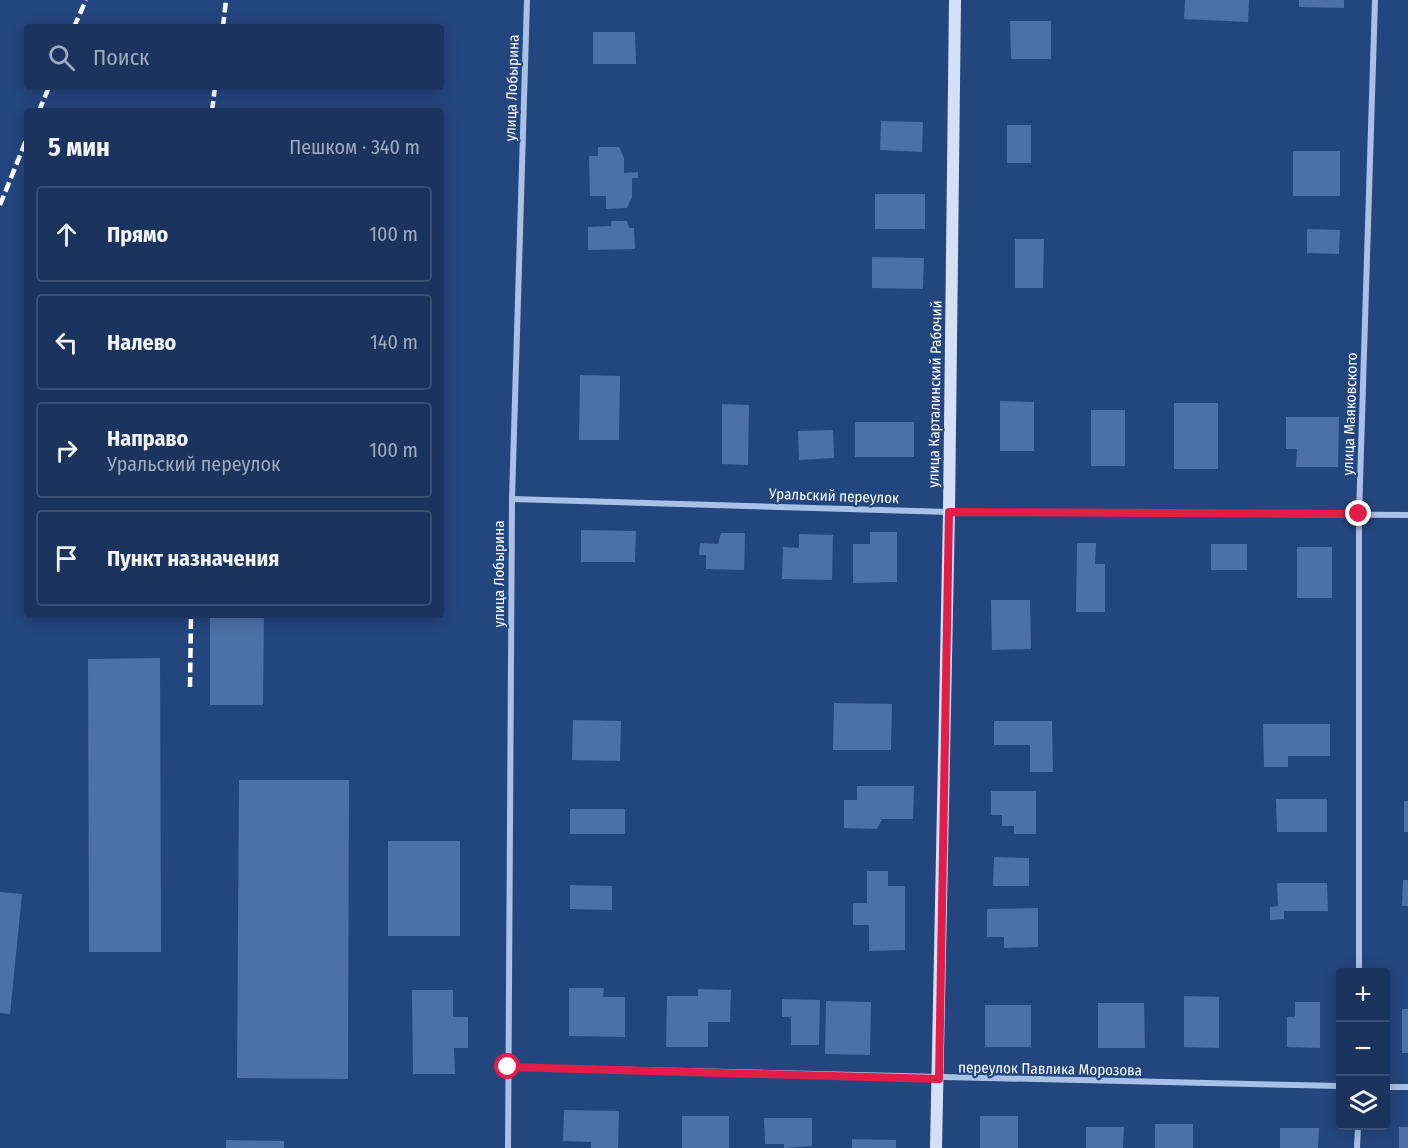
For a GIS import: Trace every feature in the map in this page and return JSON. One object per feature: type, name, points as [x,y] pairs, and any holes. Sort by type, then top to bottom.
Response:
[{"type":"street","name":"улица Лобырина","points":[[508,1148],[512,499],[527,0]]},
{"type":"street","name":"улица Карталинский Рабочий","points":[[936,1148],[949,512],[955,0]]},
{"type":"street","name":"улица Маяковского","points":[[1359,968],[1359,514],[1375,0]]},
{"type":"street","name":"Уральский переулок","points":[[512,499],[949,512],[1408,515]]},
{"type":"street","name":"переулок Павлика Морозова","points":[[508,1067],[939,1079],[1336,1086]]},
{"type":"street","points":[[1390,1087],[1408,1088]]},
{"type":"street","points":[[1357,1148],[1358,1130]]},
{"type":"building","points":[[1185,0],[1249,0],[1248,22],[1184,19]]},
{"type":"building","points":[[1299,0],[1344,0],[1344,8],[1299,7]]},
{"type":"building","points":[[1010,21],[1051,21],[1051,59],[1011,59]]},
{"type":"building","points":[[593,32],[635,32],[636,64],[593,64]]},
{"type":"building","points":[[881,121],[923,122],[922,152],[880,150]]},
{"type":"building","points":[[1007,125],[1031,125],[1031,163],[1007,163]]},
{"type":"building","points":[[598,147],[619,147],[624,158],[624,173],[638,172],[638,178],[632,178],[632,197],[627,208],[606,209],[606,196],[590,196],[589,156],[598,156]]},
{"type":"building","points":[[1293,151],[1340,151],[1340,196],[1293,196]]},
{"type":"building","points":[[875,194],[925,194],[925,229],[875,229]]},
{"type":"building","points":[[611,221],[627,221],[629,228],[634,228],[635,249],[588,250],[588,227],[611,226]]},
{"type":"building","points":[[1307,229],[1340,230],[1339,254],[1307,253]]},
{"type":"building","points":[[1015,239],[1044,239],[1043,288],[1015,288]]},
{"type":"building","points":[[872,257],[924,258],[923,289],[872,288]]},
{"type":"building","points":[[580,375],[620,376],[619,440],[579,440]]},
{"type":"building","points":[[1000,401],[1034,402],[1034,451],[1000,451]]},
{"type":"building","points":[[1174,403],[1218,403],[1218,469],[1174,469]]},
{"type":"building","points":[[722,404],[749,405],[748,465],[722,464]]},
{"type":"building","points":[[1091,410],[1125,410],[1125,466],[1091,466]]},
{"type":"building","points":[[1286,417],[1339,417],[1338,467],[1296,467],[1297,449],[1286,449]]},
{"type":"building","points":[[855,422],[914,422],[914,457],[855,457]]},
{"type":"building","points":[[833,430],[834,458],[799,460],[798,431]]},
{"type":"building","points":[[581,530],[636,531],[635,562],[581,562]]},
{"type":"building","points":[[870,532],[897,532],[897,582],[853,583],[853,544],[870,544]]},
{"type":"building","points":[[721,533],[745,533],[744,570],[706,569],[706,555],[699,555],[700,543],[718,544]]},
{"type":"building","points":[[799,534],[833,535],[832,580],[782,579],[783,547],[799,548]]},
{"type":"building","points":[[1077,543],[1096,543],[1095,564],[1105,564],[1105,612],[1076,612]]},
{"type":"building","points":[[1211,544],[1247,544],[1247,570],[1211,570]]},
{"type":"building","points":[[1297,547],[1332,547],[1332,598],[1297,598]]},
{"type":"building","points":[[991,600],[1030,600],[1031,649],[992,650]]},
{"type":"building","points":[[210,618],[264,618],[263,705],[210,705]]},
{"type":"building","points":[[160,658],[161,952],[89,952],[88,659]]},
{"type":"building","points":[[834,703],[892,704],[891,750],[833,750]]},
{"type":"building","points":[[573,720],[621,721],[620,761],[572,760]]},
{"type":"building","points":[[994,721],[1052,721],[1053,772],[1030,772],[1030,745],[994,745]]},
{"type":"building","points":[[1263,724],[1330,724],[1330,756],[1288,756],[1288,767],[1264,767]]},
{"type":"building","points":[[239,780],[349,780],[348,1079],[237,1078]]},
{"type":"building","points":[[857,786],[914,786],[913,819],[882,819],[877,829],[844,828],[844,800],[857,800]]},
{"type":"building","points":[[991,791],[1036,791],[1036,834],[1014,834],[1014,826],[1002,826],[1002,815],[991,815]]},
{"type":"building","points":[[1276,799],[1327,799],[1327,832],[1277,832]]},
{"type":"building","points":[[1404,801],[1408,801],[1408,832],[1404,832]]},
{"type":"building","points":[[570,809],[625,809],[625,834],[570,834]]},
{"type":"building","points":[[388,841],[460,841],[460,936],[388,936]]},
{"type":"building","points":[[994,857],[1029,858],[1029,886],[993,886]]},
{"type":"building","points":[[867,871],[888,871],[888,886],[905,886],[905,950],[869,951],[869,925],[853,925],[853,903],[867,903]]},
{"type":"building","points":[[1403,880],[1408,880],[1408,906],[1402,906]]},
{"type":"building","points":[[1277,883],[1327,883],[1328,911],[1284,911],[1284,919],[1270,920],[1270,907],[1278,906]]},
{"type":"building","points":[[570,885],[612,886],[612,910],[570,909]]},
{"type":"building","points":[[0,892],[22,894],[10,1014],[0,1013]]},
{"type":"building","points":[[1038,908],[1038,947],[1004,948],[1004,937],[987,937],[987,909]]},
{"type":"building","points":[[569,988],[604,988],[603,997],[625,997],[625,1037],[569,1036]]},
{"type":"building","points":[[698,989],[731,990],[730,1022],[708,1022],[708,1047],[666,1047],[667,996],[698,996]]},
{"type":"building","points":[[412,990],[453,990],[453,1017],[468,1017],[468,1048],[454,1048],[455,1074],[413,1074]]},
{"type":"building","points":[[1184,996],[1219,997],[1219,1048],[1184,1047]]},
{"type":"building","points":[[782,999],[820,1000],[819,1045],[791,1045],[791,1017],[782,1017]]},
{"type":"building","points":[[826,1001],[871,1002],[870,1055],[825,1054]]},
{"type":"building","points":[[1295,1002],[1320,1002],[1320,1048],[1287,1047],[1287,1017],[1295,1017]]},
{"type":"building","points":[[1098,1003],[1144,1003],[1145,1048],[1098,1048]]},
{"type":"building","points":[[985,1005],[1031,1005],[1031,1047],[985,1047]]},
{"type":"building","points":[[1402,1009],[1408,1009],[1408,1053],[1402,1053]]},
{"type":"building","points":[[564,1110],[619,1111],[618,1148],[591,1148],[591,1142],[563,1141]]},
{"type":"building","points":[[682,1116],[729,1116],[729,1148],[682,1148]]},
{"type":"building","points":[[980,1116],[1018,1116],[1018,1148],[980,1148]]},
{"type":"building","points":[[764,1118],[812,1118],[812,1146],[784,1148],[784,1144],[765,1144]]},
{"type":"building","points":[[1155,1124],[1193,1124],[1193,1148],[1155,1148]]},
{"type":"building","points":[[1086,1127],[1124,1127],[1123,1148],[1086,1148]]},
{"type":"building","points":[[1399,1127],[1408,1127],[1408,1148],[1399,1148]]},
{"type":"building","points":[[1280,1128],[1319,1128],[1318,1148],[1280,1148]]},
{"type":"building","points":[[852,1139],[896,1140],[896,1148],[852,1148]]},
{"type":"building","points":[[226,1140],[284,1141],[284,1148],[226,1148]]},
{"type":"railway","points":[[75,24],[86,0]]},
{"type":"railway","points":[[223,24],[226,0]]},
{"type":"railway","points":[[40,108],[48,90]]},
{"type":"railway","points":[[212,108],[215,90]]},
{"type":"railway","points":[[0,205],[24,145]]},
{"type":"railway","points":[[190,687],[191,618]]},
{"type":"route","points":[[508,1067],[939,1079],[949,512],[1359,514]]}]
